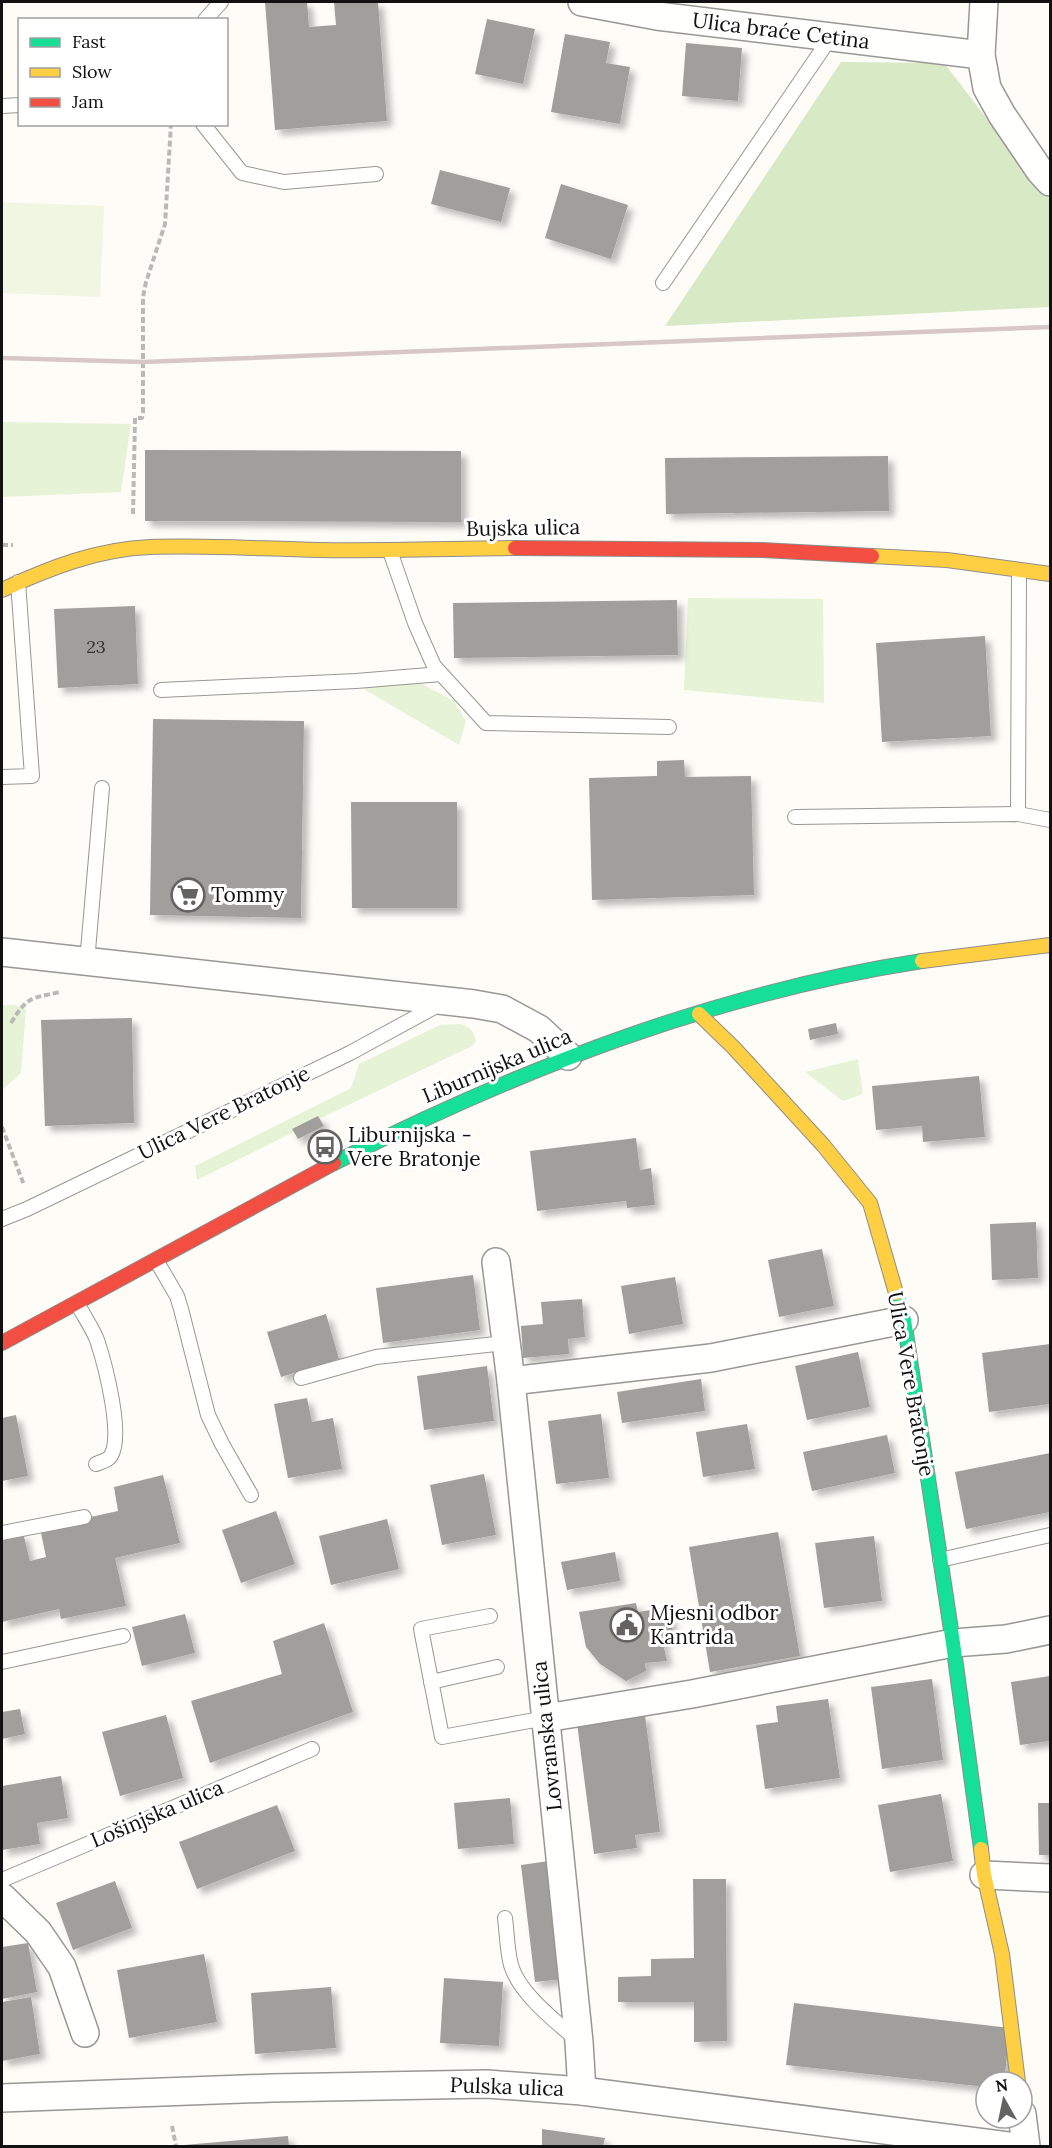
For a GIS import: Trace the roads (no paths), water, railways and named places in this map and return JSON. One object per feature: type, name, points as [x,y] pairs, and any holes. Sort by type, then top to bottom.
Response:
[{"type":"street","name":"Ulica braće Cetina","points":[[582,2],[657,16],[981,55]]},
{"type":"street","points":[[984,2],[981,55],[987,87],[1002,115],[1050,182]]},
{"type":"street","name":"Bujska ulica","points":[[2,590],[77,558],[133,548],[390,551],[546,547],[762,550],[947,560],[1050,574]]},
{"type":"street","name":"Liburnijska ulica","points":[[2,1342],[320,1171],[449,1107],[568,1056],[758,996],[909,962],[1050,945]]},
{"type":"street","points":[[2,952],[502,1009],[539,1029],[568,1056]]},
{"type":"street","name":"Ulica Vere Bratonje","points":[[699,1014],[734,1048],[816,1137],[870,1203],[904,1320],[953,1643],[984,1875],[1002,1954],[1016,2070]]},
{"type":"street","name":"Lovranska ulica","points":[[496,1262],[511,1381],[546,1718],[582,2091]]},
{"type":"street","points":[[511,1381],[711,1358],[904,1320]]},
{"type":"street","points":[[546,1718],[692,1694],[953,1643],[1006,1640],[1050,1630]]},
{"type":"street","points":[[984,1875],[1050,1878]]},
{"type":"street","points":[[2,1897],[38,1932],[62,1967],[85,2033]]},
{"type":"street","name":"Pulska ulica","points":[[2,2098],[272,2088],[487,2084],[582,2091],[961,2144],[1008,2146]]},
{"type":"street","points":[[1024,2130],[1026,2146]]},
{"type":"lane","points":[[208,18],[221,2]]},
{"type":"lane","points":[[663,283],[829,37]]},
{"type":"lane","points":[[2,106],[18,105]]},
{"type":"lane","points":[[205,126],[242,173],[284,182],[376,174]]},
{"type":"lane","points":[[390,551],[415,623],[434,666],[486,723],[669,727]]},
{"type":"lane","points":[[1018,814],[1019,569]]},
{"type":"lane","points":[[2,777],[32,776],[18,582]]},
{"type":"lane","points":[[161,690],[356,681],[441,674]]},
{"type":"lane","points":[[87,962],[102,788]]},
{"type":"lane","points":[[795,817],[1018,814],[1050,820]]},
{"type":"lane","name":"Ulica Vere Bratonje","points":[[2,1219],[350,1053],[444,1001]]},
{"type":"lane","points":[[156,1260],[177,1296],[208,1415],[251,1496]]},
{"type":"lane","points":[[77,1303],[96,1339],[108,1379],[114,1415],[115,1439],[112,1451],[109,1457],[96,1464]]},
{"type":"lane","points":[[301,1378],[376,1357],[505,1343]]},
{"type":"lane","points":[[2,1533],[84,1517]]},
{"type":"lane","points":[[940,1560],[1050,1535]]},
{"type":"lane","points":[[490,1616],[421,1629],[442,1737],[546,1718]]},
{"type":"lane","points":[[2,1662],[123,1636]]},
{"type":"lane","points":[[431,1682],[497,1667]]},
{"type":"lane","name":"Lošinjska ulica","points":[[2,1880],[312,1749]]},
{"type":"lane","points":[[505,1918],[511,1966],[524,1988],[579,2042]]},
{"type":"railway","points":[[2,358],[143,362],[1050,327]]},
{"type":"place","name":"Tommy","points":[[188,895]]},
{"type":"place","name":"Liburnijska - Vere Bratonje","points":[[325,1147]]},
{"type":"place","name":"Mjesni odbor Kantrida","points":[[627,1625]]}]
